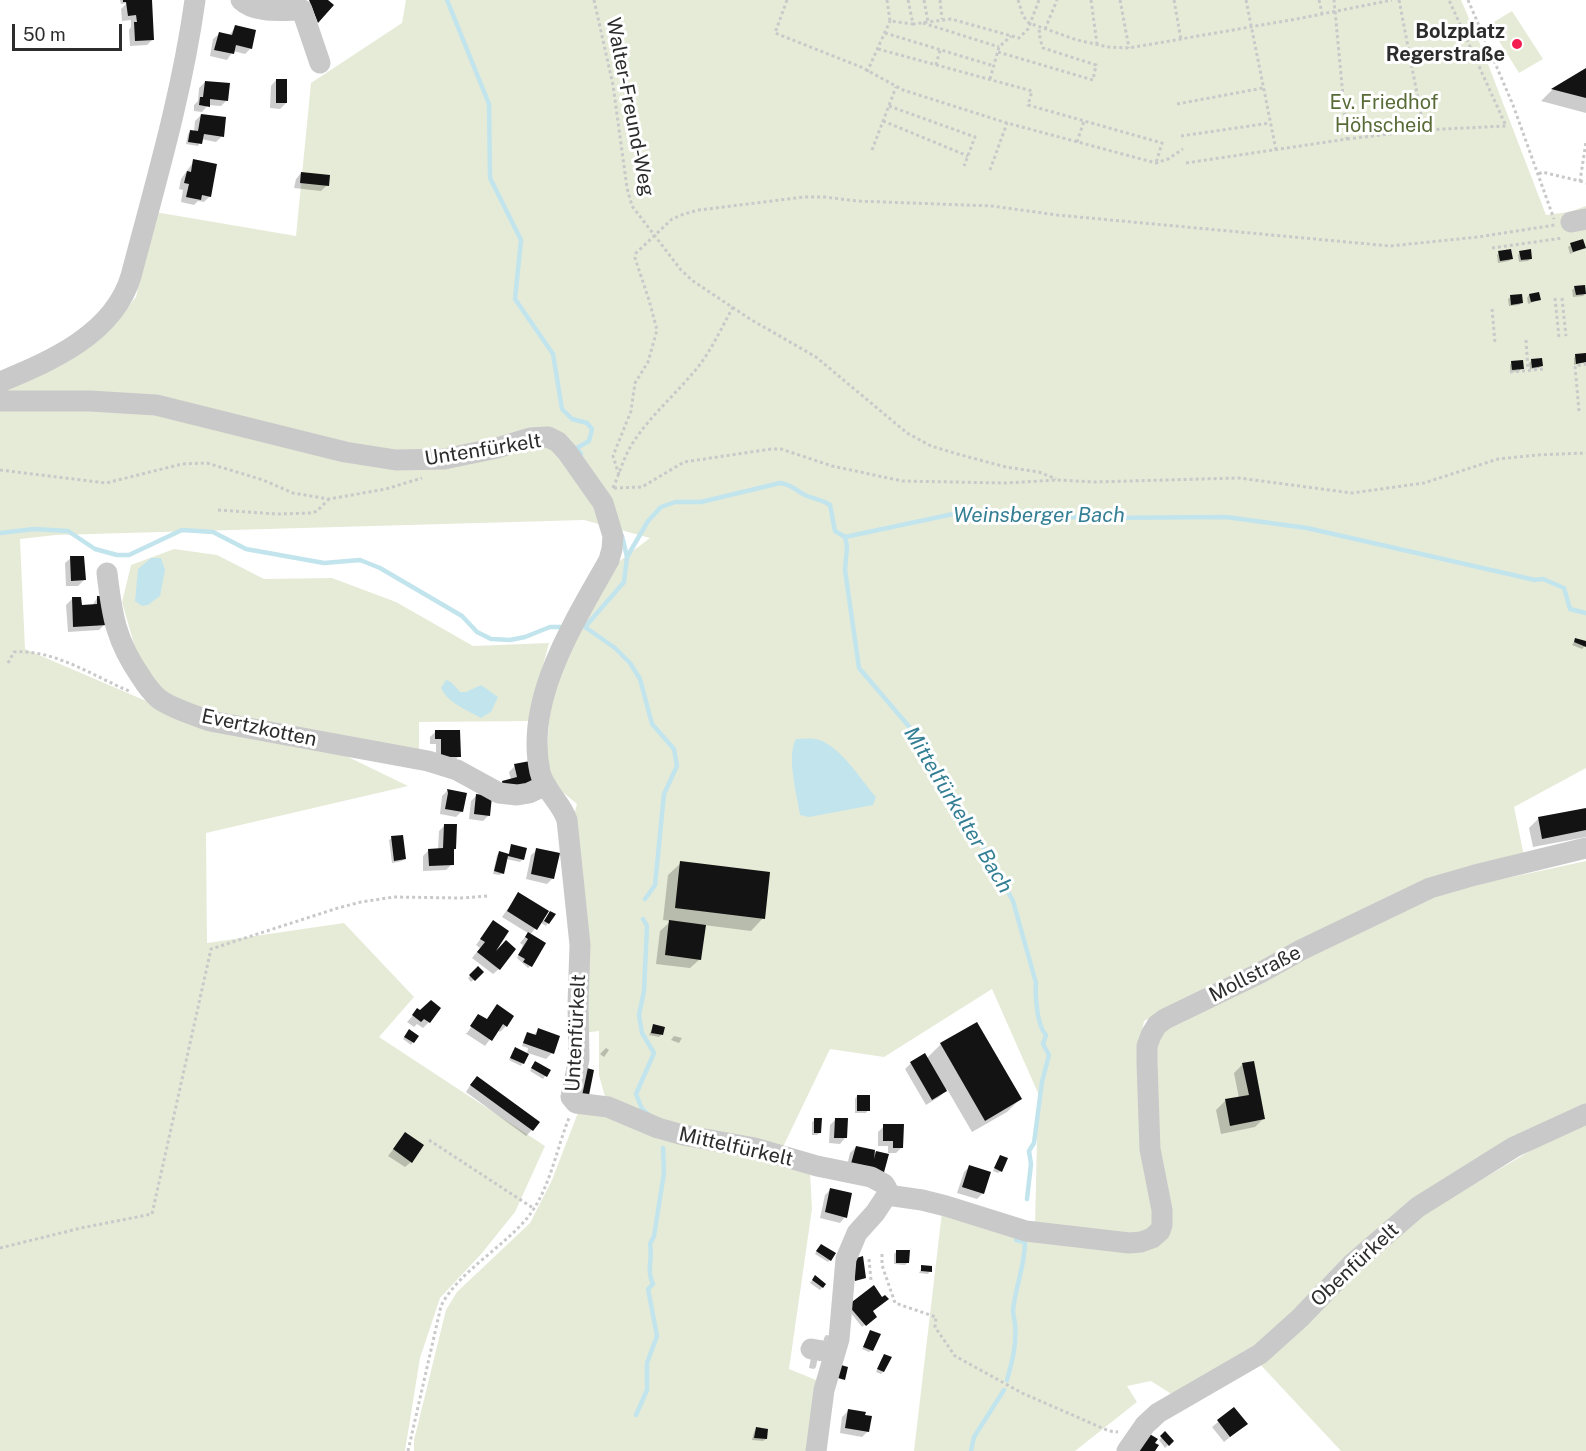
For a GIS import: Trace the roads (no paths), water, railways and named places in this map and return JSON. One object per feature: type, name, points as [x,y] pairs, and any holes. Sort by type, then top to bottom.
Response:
[{"type":"street","points":[[0,382],[38,366],[78,343],[103,321],[124,294],[131,276],[179,91],[188,51],[195,0]]},
{"type":"street","points":[[241,0],[247,6],[258,8],[302,10],[320,63]]},
{"type":"street","name":"Untenfürkelt","points":[[0,401],[90,401],[156,405],[361,455],[413,461],[444,459],[544,436],[562,446],[603,503],[609,517],[613,544],[609,560],[564,640],[547,688],[538,735],[541,774],[563,809],[567,820],[576,896],[580,945],[578,1004],[580,1044],[579,1059],[571,1091],[573,1101],[576,1103]]},
{"type":"street","name":"Evertzkotten","points":[[107,573],[113,619],[119,639],[139,675],[159,699],[210,721],[428,761],[457,770],[499,793],[517,795],[529,793],[546,785]]},
{"type":"street","name":"Mollstraße","points":[[887,1196],[922,1200],[946,1206],[1026,1231],[1129,1242],[1141,1242],[1152,1238],[1160,1231],[1162,1225],[1162,1210],[1150,1149],[1147,1063],[1149,1040],[1157,1025],[1301,950],[1430,888],[1586,848]]},
{"type":"street","name":"Mittelfürkelt","points":[[576,1103],[608,1107],[658,1128],[683,1135],[738,1145],[817,1166],[871,1177],[884,1184],[887,1196]]},
{"type":"street","name":"Obenfürkelt","points":[[1132,1443],[1158,1413],[1260,1354],[1300,1318],[1352,1264],[1418,1207],[1514,1148],[1586,1114]]},
{"type":"street","points":[[816,1451],[824,1390],[839,1339],[846,1260],[857,1233],[887,1196]]},
{"type":"street","points":[[811,1349],[835,1353]]},
{"type":"water","points":[[151,558],[161,558],[165,570],[160,596],[148,605],[142,606],[135,601],[138,569]]},
{"type":"water","points":[[446,680],[460,692],[466,692],[481,685],[498,697],[491,712],[481,718],[453,702],[441,688]]},
{"type":"water","points":[[796,739],[821,740],[839,753],[876,797],[873,805],[809,817],[800,815],[792,765]]},
{"type":"waterway","points":[[447,0],[489,104],[490,178],[521,240],[515,299],[553,354],[562,409],[572,419],[587,423],[592,429],[589,441],[577,448],[581,454]]},
{"type":"waterway","name":"Weinsberger Bach","points":[[579,627],[585,627],[624,582],[627,557],[648,521],[661,507],[675,502],[701,502],[780,483],[830,505],[835,531],[845,537],[958,513],[1097,518],[1226,517],[1307,528],[1535,580],[1543,579],[1564,588],[1570,609],[1586,613]]},
{"type":"waterway","name":"Weinsberger Bach","points":[[0,533],[34,529],[68,531],[95,549],[117,555],[129,555],[182,530],[213,532],[246,549],[324,563],[360,560],[380,568],[462,616],[477,632],[491,639],[510,640],[550,627],[565,627]]},
{"type":"waterway","points":[[622,536],[627,557]]},
{"type":"waterway","name":"Mittelfürkelter Bach","points":[[845,537],[847,546],[845,570],[859,668],[912,730],[938,784],[951,798],[986,851],[1013,901],[1036,983],[1036,1003],[1046,1035],[1043,1044],[1049,1055],[1042,1082],[1034,1143],[1029,1151],[1031,1164],[1027,1199]]},
{"type":"waterway","points":[[585,627],[615,648],[630,663],[640,679],[652,724],[674,749],[677,766],[664,794],[655,885],[645,899]]},
{"type":"waterway","points":[[643,919],[647,926],[644,991],[639,1015],[642,1033],[654,1053],[636,1094],[642,1109],[649,1115]]},
{"type":"waterway","points":[[636,1415],[647,1390],[647,1363],[657,1336],[648,1289],[653,1284],[650,1274],[650,1244],[654,1236],[664,1173],[663,1148]]},
{"type":"waterway","name":"Mittelfürkelter Bach","points":[[1007,1380],[1015,1339],[1014,1302],[1025,1251],[1025,1242],[1016,1240]]},
{"type":"waterway","name":"Mittelfürkelter Bach","points":[[971,1451],[974,1437],[1004,1390]]},
{"type":"place","name":"Bolzplatz Regerstraße","points":[[1517,44]]},
{"type":"park label","name":"Ev. Friedhof Höhscheid","points":[[1384,114]]}]
